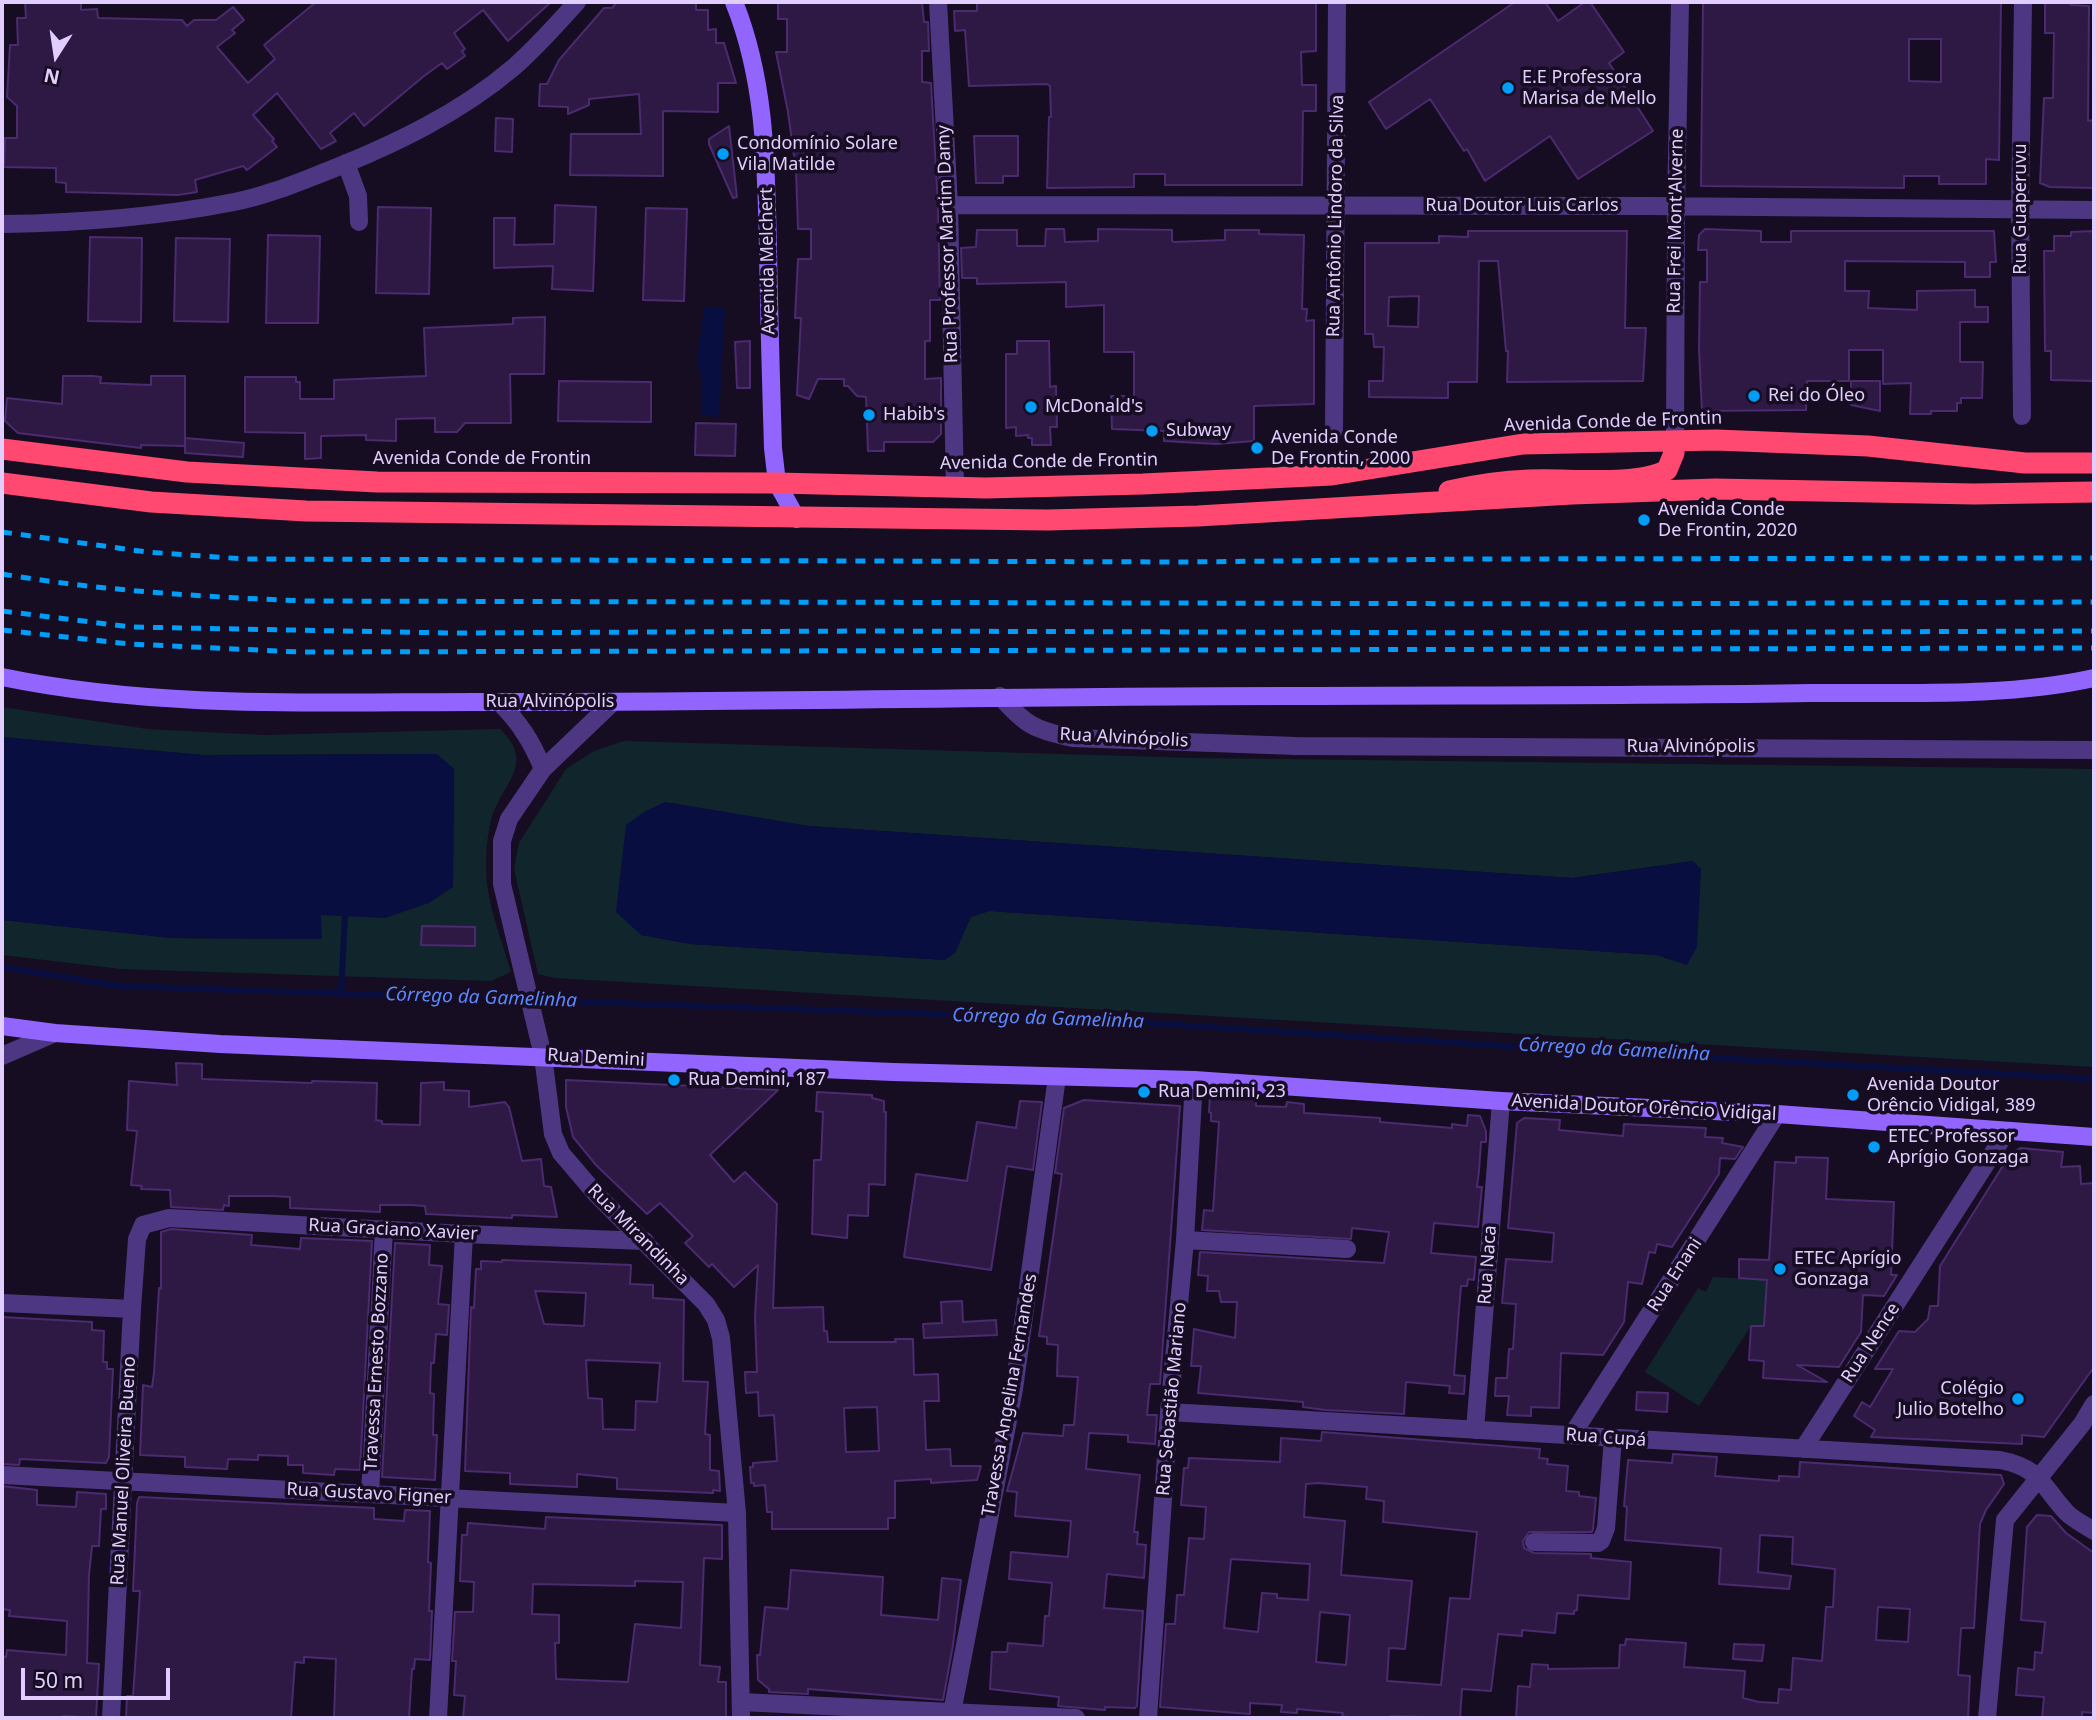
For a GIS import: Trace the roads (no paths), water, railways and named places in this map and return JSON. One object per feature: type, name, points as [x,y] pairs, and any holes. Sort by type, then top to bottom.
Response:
[{"type":"highway","name":"Avenida Conde de Frontin","points":[[2,449],[187,472],[377,482],[777,483],[955,487],[1143,484],[1332,475],[1523,444],[1675,441],[1868,446],[2025,463],[2094,463]]},
{"type":"highway","points":[[1385,504],[1480,484],[1527,480],[1642,479],[1667,470],[1674,453],[1675,441]]},
{"type":"highway","points":[[2,483],[152,502],[306,511],[797,519],[1048,520],[1198,516],[1385,504],[1715,489],[1974,494],[2094,492]]},
{"type":"street","points":[[2,223],[50,223],[155,214],[237,201],[346,163],[385,147],[452,111],[513,68],[547,36],[577,2]]},
{"type":"street","name":"Avenida Melchert","points":[[734,2],[757,77],[765,132],[773,434],[777,483],[797,519]]},
{"type":"street","name":"Rua Professor Martim Damy","points":[[938,2],[949,205],[955,487]]},
{"type":"street","name":"Rua Antônio Lindoro da Silva","points":[[1334,431],[1338,2]]},
{"type":"street","name":"Rua Frei Mont'Alverne","points":[[1675,441],[1680,2]]},
{"type":"street","name":"Rua Guaperuvu","points":[[2022,416],[2020,210],[2023,2]]},
{"type":"street","points":[[346,163],[358,197],[359,222]]},
{"type":"street","name":"Rua Doutor Luis Carlos","points":[[949,205],[1676,206],[2094,210]]},
{"type":"street","name":"Rua Alvinópolis","points":[[2,677],[32,683],[188,699],[612,703],[1000,696],[1021,721],[1045,732],[1073,738],[1337,746],[2094,750]]},
{"type":"street","points":[[1000,696],[1614,696],[1990,691],[2094,678]]},
{"type":"street","points":[[499,702],[527,734],[543,769]]},
{"type":"street","name":"Rua Mirandinha","points":[[612,703],[543,769],[509,820],[502,841],[502,884],[544,1056],[553,1134],[561,1153],[596,1194],[706,1304],[716,1320],[724,1356],[737,1513],[741,1710]]},
{"type":"street","points":[[2,1026],[55,1033]]},
{"type":"street","name":"Rua Demini","points":[[2,1056],[55,1033],[220,1044],[1194,1080]]},
{"type":"street","name":"Travessa Angelina Fernandes","points":[[951,1715],[1014,1389],[1057,1077]]},
{"type":"street","name":"Avenida Doutor Orêncio Vidigal","points":[[1194,1080],[1501,1101],[1777,1114],[2094,1137]]},
{"type":"street","name":"Rua Sebastião Mariano","points":[[1148,1718],[1169,1412],[1185,1240],[1194,1080]]},
{"type":"street","name":"Rua Naca","points":[[1475,1430],[1501,1101]]},
{"type":"street","name":"Rua Enani","points":[[1572,1435],[1777,1114]]},
{"type":"street","name":"Rua Nence","points":[[1803,1449],[2007,1131]]},
{"type":"street","name":"Rua Graciano Xavier","points":[[143,1225],[169,1218],[645,1241]]},
{"type":"street","name":"Rua Manuel Oliveira Bueno","points":[[111,1718],[132,1309],[137,1239],[143,1225]]},
{"type":"street","name":"Travessa Ernesto Bozzano","points":[[370,1494],[384,1229]]},
{"type":"street","points":[[438,1718],[464,1234]]},
{"type":"street","points":[[1185,1240],[1347,1249]]},
{"type":"street","points":[[2,1303],[132,1309]]},
{"type":"street","points":[[1987,1718],[2005,1520],[2082,1424],[2094,1404]]},
{"type":"street","name":"Rua Cupá","points":[[1169,1412],[2000,1460],[2020,1464],[2039,1478]]},
{"type":"street","points":[[1534,1542],[1598,1544],[1601,1541],[1605,1528],[1613,1438]]},
{"type":"street","name":"Rua Gustavo Figner","points":[[2,1475],[737,1513]]},
{"type":"street","points":[[2039,1478],[2068,1515],[2094,1531]]},
{"type":"street","points":[[741,1710],[1076,1718]]},
{"type":"waterway","points":[[341,994],[345,915]]},
{"type":"waterway","name":"Córrego da Gamelinha","points":[[2,967],[119,986],[1084,1019],[1536,1048],[2094,1079]]},
{"type":"railway","points":[[2,532],[147,552],[244,559],[1183,562],[2094,558]]},
{"type":"railway","points":[[2,574],[154,592],[307,601],[1588,604],[2094,602]]},
{"type":"railway","points":[[2,611],[131,627],[450,633],[2094,631]]},
{"type":"railway","points":[[2,630],[130,644],[299,652],[2094,648]]},
{"type":"place","name":"E.E Professora Marisa de Mello","points":[[1508,88]]},
{"type":"place","name":"Condomínio Solare Vila Matilde","points":[[723,154]]},
{"type":"place","name":"Rei do Óleo","points":[[1754,396]]},
{"type":"place","name":"McDonald's","points":[[1031,407]]},
{"type":"place","name":"Habib's","points":[[869,415]]},
{"type":"place","name":"Subway","points":[[1152,431]]},
{"type":"place","name":"Avenida Conde De Frontin, 2000","points":[[1257,448]]},
{"type":"place","name":"Avenida Conde De Frontin, 2020","points":[[1644,520]]},
{"type":"place","name":"Rua Demini, 187","points":[[674,1080]]},
{"type":"place","name":"Rua Demini, 23","points":[[1144,1092]]},
{"type":"place","name":"Avenida Doutor Orêncio Vidigal, 389","points":[[1853,1095]]},
{"type":"place","name":"ETEC Professor Aprígio Gonzaga","points":[[1874,1147]]},
{"type":"place","name":"ETEC Aprígio Gonzaga","points":[[1780,1269]]},
{"type":"place","name":"Colégio Julio Botelho","points":[[2018,1399]]}]
